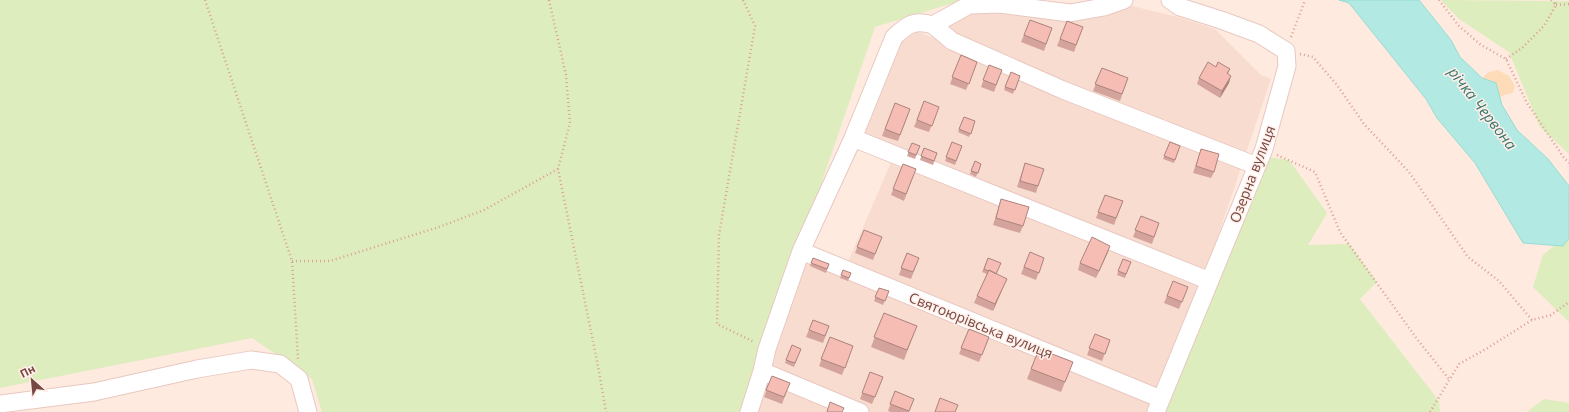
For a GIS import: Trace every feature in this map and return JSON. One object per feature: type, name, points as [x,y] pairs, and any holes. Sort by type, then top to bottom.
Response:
[{"type":"street","points":[[933,25],[969,5],[999,4],[1070,13],[1104,7],[1124,0]]},
{"type":"street","points":[[1170,0],[1180,7],[1259,34],[1286,50]]},
{"type":"street","points":[[749,412],[762,371],[767,349],[801,251],[853,138],[894,37],[906,25],[923,22],[933,25],[952,41],[1056,87],[1257,166]]},
{"type":"street","name":"Озерна вулиця","points":[[1158,406],[1264,149],[1287,66],[1286,50]]},
{"type":"street","points":[[853,138],[1210,280]]},
{"type":"street","name":"Святоюрівська вулиця","points":[[801,251],[1158,406]]},
{"type":"street","points":[[0,404],[94,392],[197,369],[251,360],[280,364],[299,379],[308,412]]},
{"type":"street","points":[[762,371],[860,412]]},
{"type":"path","points":[[205,0],[292,261],[299,379]]},
{"type":"path","points":[[549,0],[566,75],[570,123],[558,169],[597,358],[606,412]]},
{"type":"path","points":[[743,0],[755,26],[719,235],[718,324],[767,349]]},
{"type":"path","points":[[1305,0],[1286,50],[1313,57],[1337,85],[1364,124],[1409,172],[1468,257],[1499,281],[1532,320]]},
{"type":"path","points":[[1439,0],[1459,26],[1480,45],[1506,59],[1527,103],[1564,158],[1569,163]]},
{"type":"path","points":[[1552,0],[1556,5]]},
{"type":"path","points":[[1506,59],[1522,48],[1544,26],[1556,5],[1555,0]]},
{"type":"path","points":[[1556,5],[1569,4]]},
{"type":"path","points":[[1264,149],[1315,172],[1340,232],[1417,339],[1449,379]]},
{"type":"path","points":[[292,261],[330,261],[439,227],[484,210],[558,169]]},
{"type":"path","points":[[1430,412],[1459,364],[1532,320],[1551,315],[1569,302]]},
{"type":"shaded area","points":[[1128,5],[1178,17],[1215,29],[1261,75],[1271,79],[1199,292],[1150,412],[756,412],[764,381],[806,256],[844,271],[896,151],[857,136],[898,38],[916,31],[951,45],[948,28],[954,18],[961,13],[1004,10],[1066,21]]},
{"type":"green space","points":[[0,0],[963,0],[875,27],[743,412],[322,412],[312,379],[252,338],[0,388]]},
{"type":"green space","points":[[1441,0],[1569,1],[1569,154],[1540,127],[1509,52],[1459,19]]},
{"type":"green space","points":[[1267,157],[1289,160],[1327,213],[1308,245],[1349,244],[1377,282],[1360,299],[1439,401],[1440,412],[1162,412]]},
{"type":"green space","points":[[1569,233],[1569,322],[1533,287],[1543,255]]},
{"type":"green space","points":[[1544,399],[1569,403],[1569,412],[1527,412]]},
{"type":"sand","points":[[1498,70],[1509,76],[1515,86],[1513,93],[1500,97],[1496,83],[1482,78],[1489,72]]},
{"type":"water","name":"річка Червона","points":[[1339,0],[1419,0],[1451,40],[1460,57],[1482,78],[1496,83],[1502,105],[1517,130],[1548,159],[1569,186],[1569,238],[1563,246],[1523,243],[1475,163],[1437,118],[1426,99],[1349,3]]},
{"type":"building","points":[[1030,20],[1052,28],[1046,44],[1024,35]]},
{"type":"building","points":[[1067,21],[1083,27],[1076,45],[1060,39]]},
{"type":"building","points":[[961,55],[977,62],[969,84],[952,77]]},
{"type":"building","points":[[1208,62],[1216,67],[1218,62],[1230,69],[1227,73],[1231,76],[1222,91],[1199,78]]},
{"type":"building","points":[[989,65],[1002,70],[996,85],[983,80]]},
{"type":"building","points":[[1102,68],[1128,78],[1122,94],[1095,84]]},
{"type":"building","points":[[1011,72],[1020,76],[1015,90],[1005,87]]},
{"type":"building","points":[[924,101],[939,107],[932,126],[917,120]]},
{"type":"building","points":[[895,103],[910,109],[900,135],[885,129]]},
{"type":"building","points":[[964,117],[975,121],[971,134],[959,129]]},
{"type":"building","points":[[952,142],[962,146],[956,161],[946,157]]},
{"type":"building","points":[[1170,142],[1180,146],[1175,160],[1164,156]]},
{"type":"building","points":[[912,143],[920,146],[916,155],[908,152]]},
{"type":"building","points":[[924,148],[937,153],[934,161],[921,156]]},
{"type":"building","points":[[1201,149],[1219,154],[1214,172],[1196,166]]},
{"type":"building","points":[[975,161],[981,164],[978,173],[971,171]]},
{"type":"building","points":[[1025,163],[1044,169],[1038,186],[1020,181]]},
{"type":"building","points":[[903,164],[916,169],[906,194],[893,189]]},
{"type":"building","points":[[1105,195],[1123,201],[1116,218],[1098,212]]},
{"type":"building","points":[[1001,199],[1029,207],[1023,226],[996,218]]},
{"type":"building","points":[[1141,216],[1159,223],[1154,237],[1135,230]]},
{"type":"building","points":[[864,230],[882,237],[875,254],[857,247]]},
{"type":"building","points":[[1092,237],[1110,246],[1099,271],[1080,263]]},
{"type":"building","points":[[1030,252],[1044,258],[1039,273],[1024,267]]},
{"type":"building","points":[[907,253],[919,258],[913,272],[901,268]]},
{"type":"building","points":[[813,258],[829,264],[827,269],[811,263]]},
{"type":"building","points":[[988,258],[1001,263],[996,274],[984,269]]},
{"type":"building","points":[[1123,259],[1131,262],[1126,274],[1118,271]]},
{"type":"building","points":[[843,270],[851,273],[849,278],[841,275]]},
{"type":"building","points":[[989,270],[1007,279],[995,304],[977,296]]},
{"type":"building","points":[[1173,281],[1188,287],[1182,302],[1167,296]]},
{"type":"building","points":[[879,288],[889,291],[885,301],[875,297]]},
{"type":"building","points":[[884,313],[917,326],[907,350],[874,337]]},
{"type":"building","points":[[813,320],[829,326],[825,336],[809,330]]},
{"type":"building","points":[[969,329],[989,337],[982,355],[961,348]]},
{"type":"building","points":[[1095,334],[1110,340],[1105,354],[1089,348]]},
{"type":"building","points":[[830,337],[853,346],[845,368],[821,359]]},
{"type":"building","points":[[792,345],[801,349],[795,363],[786,360]]},
{"type":"building","points":[[1039,349],[1073,362],[1065,382],[1031,369]]},
{"type":"building","points":[[870,372],[883,377],[875,397],[862,393]]},
{"type":"building","points":[[772,376],[790,383],[784,397],[766,390]]},
{"type":"building","points":[[895,391],[914,399],[909,411],[890,404]]},
{"type":"building","points":[[940,398],[958,405],[955,412],[935,412]]},
{"type":"building","points":[[830,402],[844,408],[842,412],[827,412]]}]
